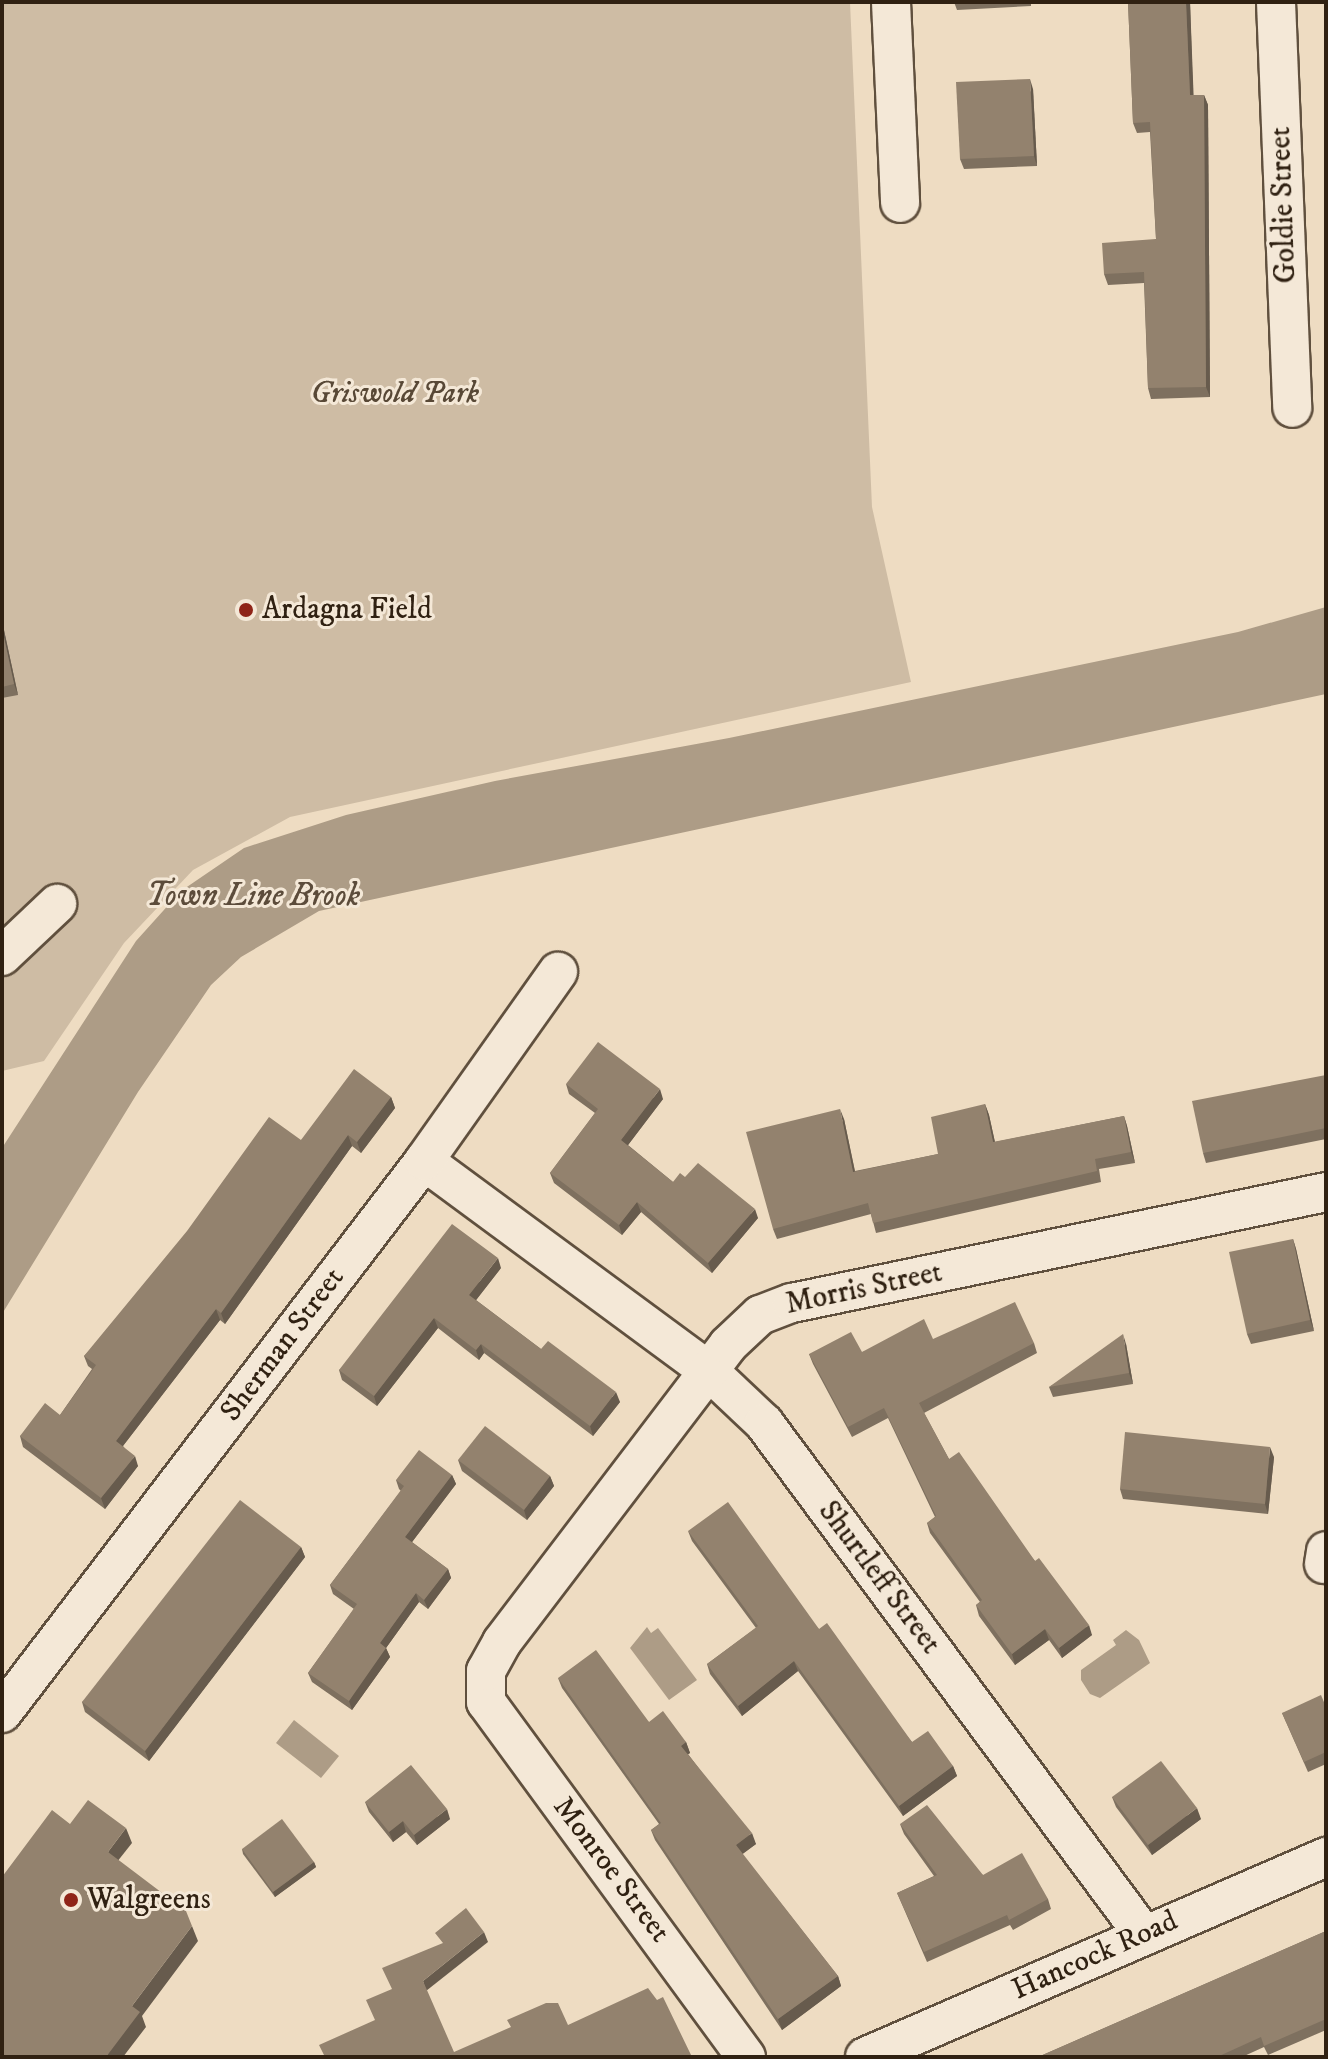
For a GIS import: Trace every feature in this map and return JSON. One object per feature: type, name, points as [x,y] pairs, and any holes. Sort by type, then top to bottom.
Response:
[{"type":"street","points":[[891,2],[900,203]]},
{"type":"street","name":"Goldie Street","points":[[1276,2],[1292,408]]},
{"type":"street","points":[[2,956],[57,904]]},
{"type":"street","name":"Sherman Street","points":[[2,1713],[424,1161],[558,972]]},
{"type":"street","name":"Shurtleff Street","points":[[424,1161],[709,1371],[764,1423],[1144,1935]]},
{"type":"street","name":"Morris Street","points":[[483,1681],[502,1642],[709,1371],[748,1322],[772,1308],[1326,1192]]},
{"type":"street","name":"Monroe Street","points":[[483,1681],[491,1710],[746,2057]]},
{"type":"street","name":"Hancock Road","points":[[865,2057],[1326,1857]]},
{"type":"green space","name":"Griswold Park","points":[[2,2],[850,2],[872,507],[911,682],[290,817],[193,870],[124,943],[44,1061],[2,1071]]},
{"type":"water","name":"Town Line Brook","points":[[1326,607],[1326,694],[319,911],[241,957],[211,985],[138,1092],[2,1314],[2,1148],[136,941],[181,891],[244,848],[346,815],[495,781],[729,738],[1238,632]]},
{"type":"water","points":[[647,1627],[651,1633],[658,1628],[697,1680],[669,1700],[630,1648]]},
{"type":"water","points":[[1126,1630],[1139,1640],[1150,1663],[1100,1698],[1090,1694],[1081,1680],[1081,1670],[1116,1645],[1113,1640]]},
{"type":"water","points":[[294,1720],[339,1756],[321,1778],[276,1743]]},
{"type":"building","points":[[1128,2],[1186,2],[1190,95],[1204,95],[1206,387],[1148,388],[1144,272],[1104,274],[1102,243],[1156,239],[1150,122],[1133,123]]},
{"type":"building","points":[[1030,79],[1034,156],[960,159],[956,82]]},
{"type":"building","points":[[2,628],[14,684],[2,687]]},
{"type":"building","points":[[598,1042],[660,1089],[621,1140],[673,1182],[680,1173],[685,1177],[698,1163],[755,1209],[708,1263],[637,1202],[619,1225],[550,1173],[598,1109],[566,1084]]},
{"type":"building","points":[[354,1069],[391,1097],[357,1142],[348,1135],[221,1313],[216,1309],[116,1441],[135,1456],[101,1498],[20,1436],[45,1403],[60,1415],[96,1365],[84,1356],[187,1231],[269,1117],[301,1140]]},
{"type":"building","points":[[1326,1075],[1326,1128],[1203,1153],[1192,1101]]},
{"type":"building","points":[[985,1104],[993,1142],[1124,1116],[1131,1152],[1095,1159],[1097,1171],[873,1223],[868,1203],[773,1229],[746,1132],[840,1109],[853,1172],[938,1154],[931,1117]]},
{"type":"building","points":[[452,1224],[498,1258],[469,1295],[541,1349],[548,1341],[616,1392],[590,1426],[481,1344],[476,1350],[434,1318],[374,1396],[339,1370]]},
{"type":"building","points":[[1293,1239],[1310,1320],[1247,1334],[1229,1252]]},
{"type":"building","points":[[1015,1302],[1034,1343],[919,1403],[949,1459],[959,1452],[1035,1561],[1039,1558],[1089,1625],[1059,1648],[1045,1629],[1012,1654],[976,1605],[982,1600],[927,1523],[936,1516],[884,1408],[848,1427],[809,1354],[851,1332],[862,1352],[924,1319],[933,1339]]},
{"type":"building","points":[[1123,1334],[1129,1373],[1049,1387]]},
{"type":"building","points":[[485,1426],[550,1476],[524,1510],[458,1460]]},
{"type":"building","points":[[1125,1432],[1270,1447],[1265,1504],[1120,1489]]},
{"type":"building","points":[[419,1450],[452,1475],[405,1537],[448,1569],[424,1600],[416,1593],[380,1643],[386,1648],[349,1701],[308,1673],[357,1604],[330,1585],[404,1486],[396,1480]]},
{"type":"building","points":[[240,1500],[301,1547],[145,1751],[82,1702]]},
{"type":"building","points":[[728,1502],[819,1629],[827,1623],[912,1742],[928,1731],[953,1766],[899,1806],[794,1661],[738,1706],[707,1664],[758,1626],[688,1531]]},
{"type":"building","points":[[596,1650],[649,1722],[663,1711],[686,1742],[681,1746],[752,1833],[736,1845],[838,1976],[778,2019],[651,1830],[661,1823],[558,1678]]},
{"type":"building","points":[[1321,1695],[1326,1707],[1326,1752],[1304,1762],[1282,1713]]},
{"type":"building","points":[[1161,1761],[1197,1808],[1148,1845],[1112,1797]]},
{"type":"building","points":[[411,1765],[447,1809],[414,1835],[403,1821],[389,1832],[365,1802]]},
{"type":"building","points":[[88,1800],[126,1828],[108,1852],[186,1911],[192,1926],[132,2006],[140,2012],[106,2057],[2,2057],[2,1877],[52,1810],[70,1824]]},
{"type":"building","points":[[927,1805],[983,1875],[1022,1853],[1048,1899],[1009,1920],[1007,1915],[924,1952],[897,1893],[937,1875],[900,1824]]},
{"type":"building","points":[[282,1819],[314,1862],[273,1892],[242,1849]]},
{"type":"building","points":[[466,1908],[484,1932],[423,1981],[454,2052],[511,2027],[507,2020],[546,2003],[558,2003],[568,2025],[648,1988],[657,2000],[663,1997],[692,2057],[325,2057],[319,2045],[375,2020],[366,2000],[392,1989],[382,1968],[443,1943],[435,1933]]},
{"type":"building","points":[[1326,1931],[1326,2019],[1264,2046],[1261,2037],[1217,2057],[1038,2057]]},
{"type":"place","name":"Ardagna Field","points":[[246,610]]},
{"type":"place","name":"Walgreens","points":[[71,1900]]}]
